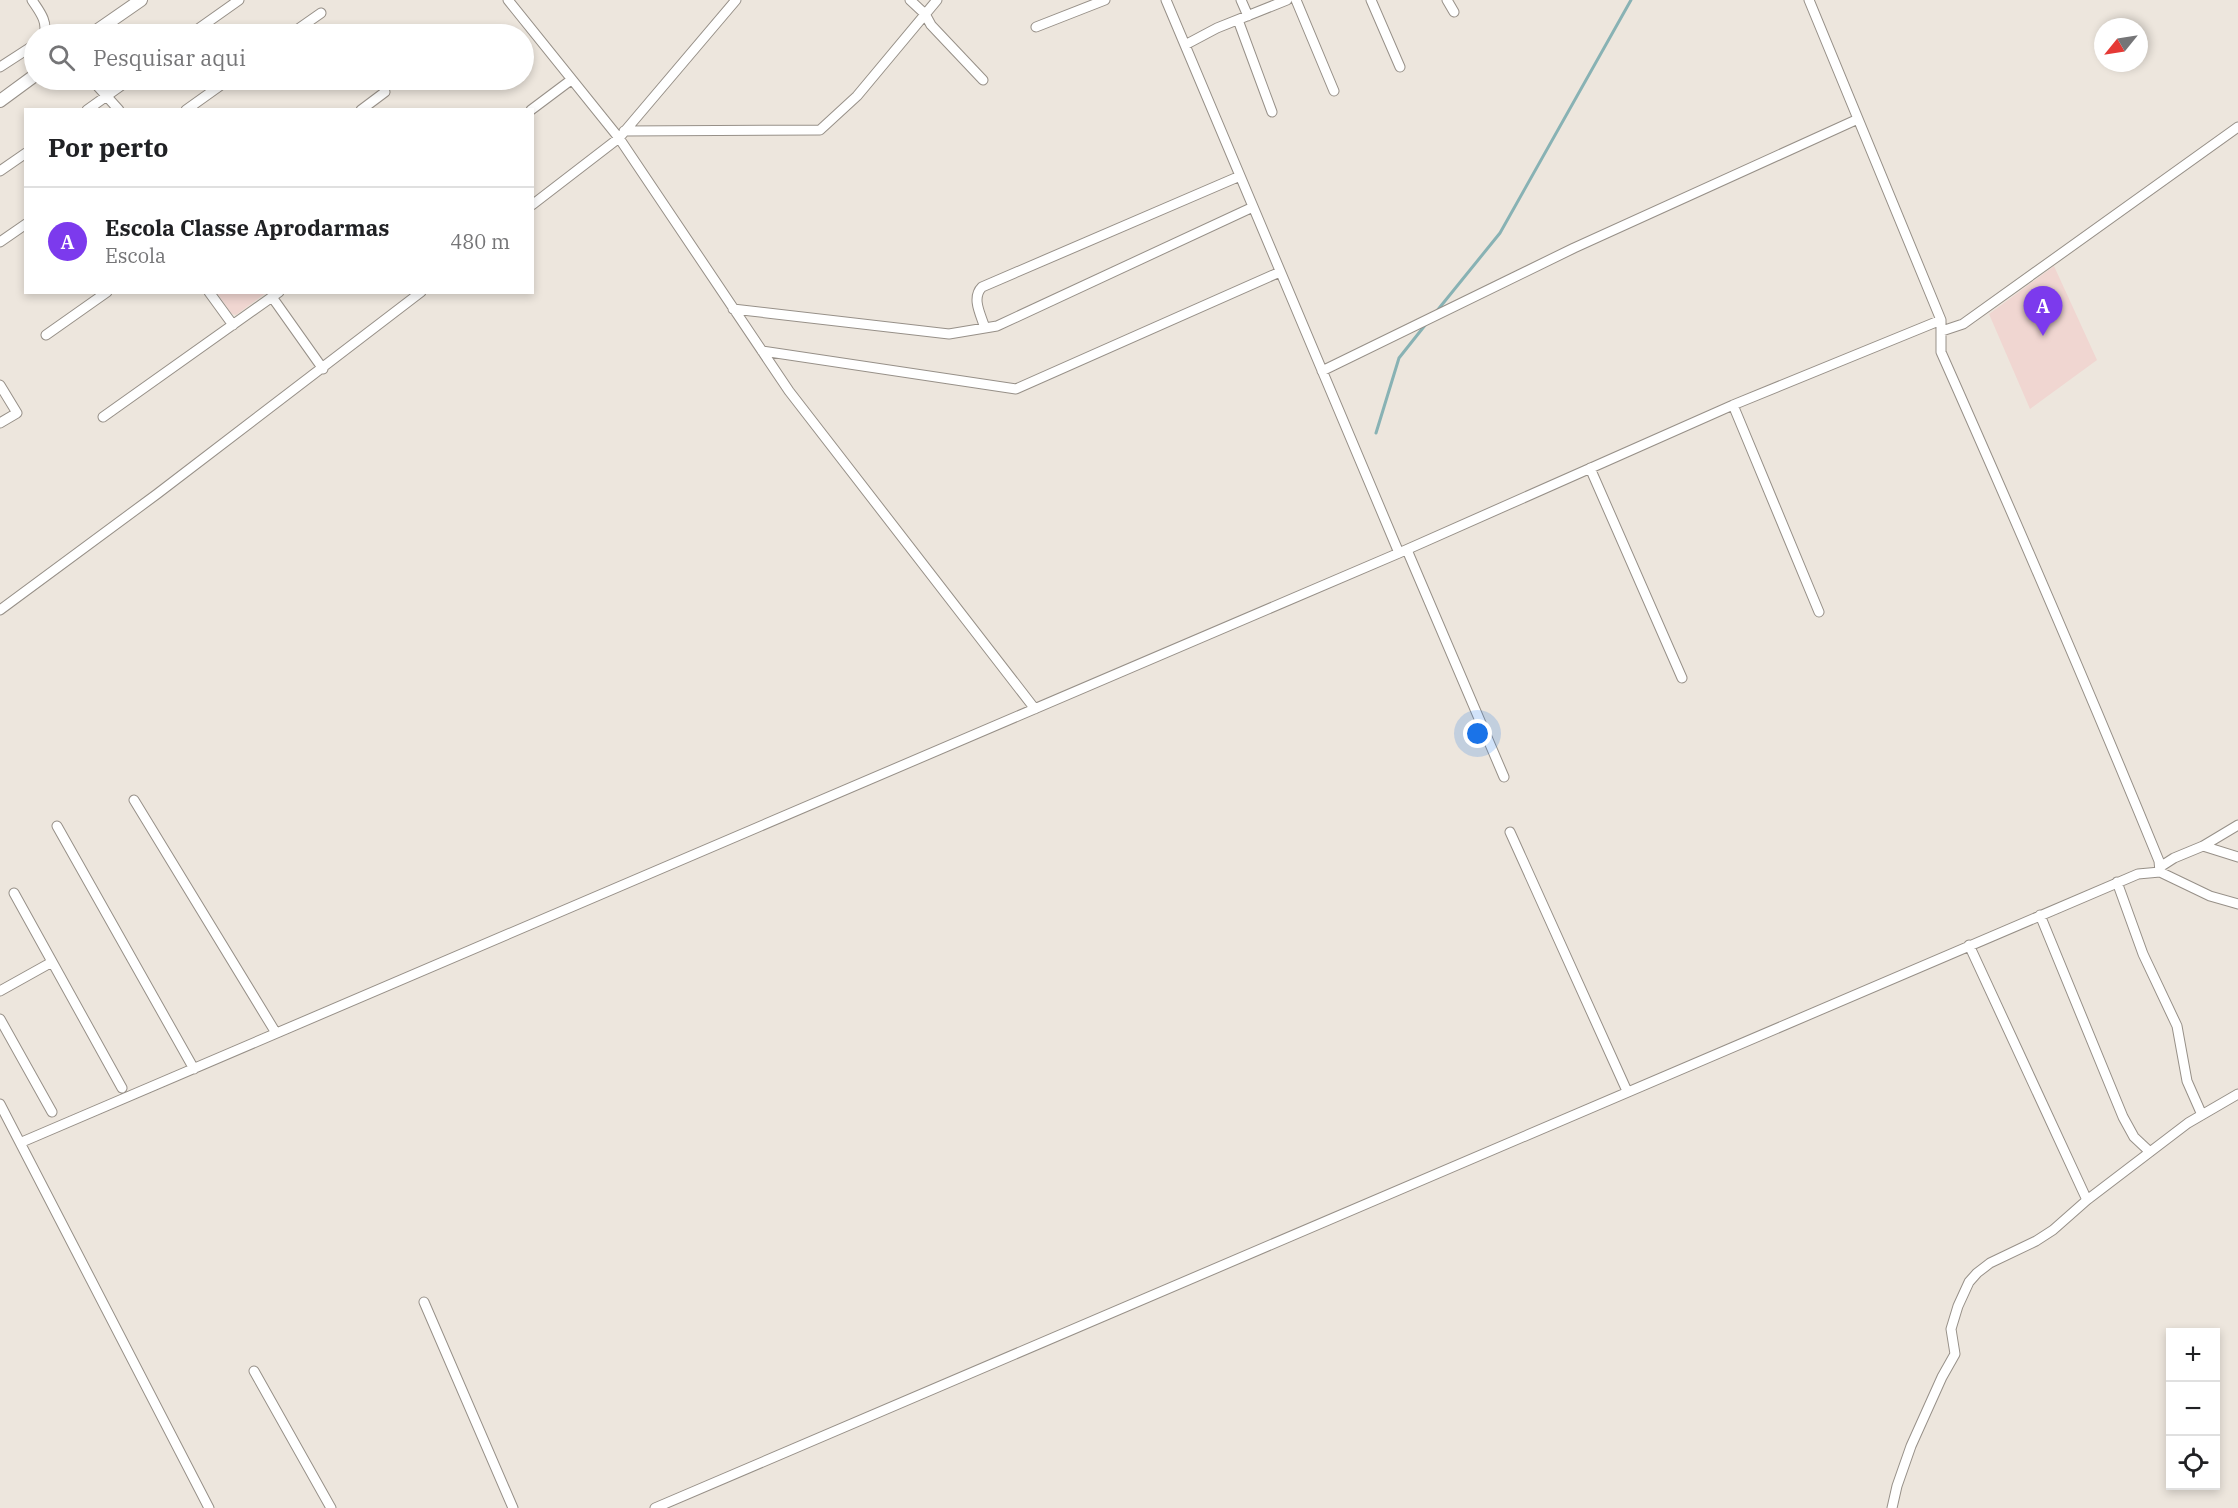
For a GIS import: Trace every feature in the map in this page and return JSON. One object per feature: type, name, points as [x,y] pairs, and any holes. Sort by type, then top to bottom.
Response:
[{"type":"main road","points":[[106,24],[141,0]]},
{"type":"main road","points":[[0,101],[24,83]]},
{"type":"street","points":[[32,0],[45,24]]},
{"type":"street","points":[[205,24],[239,0]]},
{"type":"street","points":[[508,0],[527,24]]},
{"type":"street","points":[[534,203],[622,135],[736,0]]},
{"type":"street","points":[[910,0],[983,80]]},
{"type":"street","points":[[622,135],[820,130],[856,96],[937,0]]},
{"type":"street","points":[[1036,27],[1105,0]]},
{"type":"street","points":[[1166,0],[1322,371],[1504,777]]},
{"type":"street","points":[[1241,0],[1248,16]]},
{"type":"street","points":[[1185,45],[1287,0]]},
{"type":"street","points":[[1296,0],[1334,91]]},
{"type":"street","points":[[1371,0],[1400,66]]},
{"type":"street","points":[[1447,0],[1454,12]]},
{"type":"street","points":[[1809,0],[1941,320],[1941,352],[2037,568],[2159,861],[2160,869]]},
{"type":"street","points":[[305,24],[321,13]]},
{"type":"street","points":[[1238,20],[1272,112]]},
{"type":"street","points":[[534,33],[571,80],[622,135],[733,309],[789,391],[1035,709]]},
{"type":"street","points":[[0,67],[24,51]]},
{"type":"street","points":[[534,108],[571,80]]},
{"type":"street","points":[[102,90],[117,108]]},
{"type":"street","points":[[90,108],[114,90]]},
{"type":"street","points":[[189,108],[214,90]]},
{"type":"street","points":[[364,108],[385,92]]},
{"type":"street","points":[[1322,371],[1574,248],[1858,119]]},
{"type":"street","points":[[1942,331],[1963,324],[2238,127]]},
{"type":"street","points":[[0,171],[24,154]]},
{"type":"street","points":[[985,328],[976,298],[977,292],[982,287],[1240,176]]},
{"type":"street","points":[[733,309],[949,334],[997,326],[1253,207]]},
{"type":"street","points":[[0,242],[24,225]]},
{"type":"street","points":[[762,351],[1016,389],[1280,272]]},
{"type":"street","points":[[46,335],[104,294]]},
{"type":"street","points":[[210,294],[233,325]]},
{"type":"street","points":[[0,610],[323,369],[418,294]]},
{"type":"street","points":[[103,417],[276,295],[323,369]]},
{"type":"street","points":[[22,1142],[1403,551],[1733,405],[1941,320]]},
{"type":"street","points":[[0,385],[17,413],[0,423]]},
{"type":"street","points":[[1733,405],[1819,612]]},
{"type":"street","points":[[1590,468],[1682,678]]},
{"type":"street","points":[[134,800],[276,1033]]},
{"type":"street","points":[[655,1508],[674,1504],[1627,1091],[2117,882],[2160,869],[2174,858],[2203,846],[2238,825]]},
{"type":"street","points":[[57,826],[194,1069]]},
{"type":"street","points":[[1510,832],[1627,1091]]},
{"type":"street","points":[[2203,846],[2238,857]]},
{"type":"street","points":[[2160,869],[2210,896],[2238,904]]},
{"type":"street","points":[[2117,882],[2143,954],[2178,1026],[2187,1081],[2202,1115]]},
{"type":"street","points":[[14,893],[122,1088]]},
{"type":"street","points":[[2040,915],[2123,1117],[2134,1137],[2150,1152]]},
{"type":"street","points":[[1969,945],[2087,1200]]},
{"type":"street","points":[[0,991],[52,962]]},
{"type":"street","points":[[0,1019],[52,1112]]},
{"type":"street","points":[[1892,1508],[1911,1446],[1942,1377],[1955,1354],[1951,1329],[1958,1306],[1970,1282],[1990,1263],[2054,1230],[2087,1200],[2150,1152],[2202,1115],[2238,1094]]},
{"type":"street","points":[[0,1104],[22,1142],[209,1508]]},
{"type":"street","points":[[424,1302],[513,1508]]},
{"type":"street","points":[[254,1371],[331,1508]]},
{"type":"shaded area","points":[[2054,266],[2097,360],[2030,409],[1989,314]]},
{"type":"shaded area","points":[[218,294],[265,294],[236,315],[232,314]]},
{"type":"waterway","points":[[1436,312],[1500,233],[1631,0]]},
{"type":"waterway","points":[[1376,433],[1399,358],[1426,324]]},
{"type":"place","name":"Escola Classe Aprodarmas","points":[[2043,336]]}]
